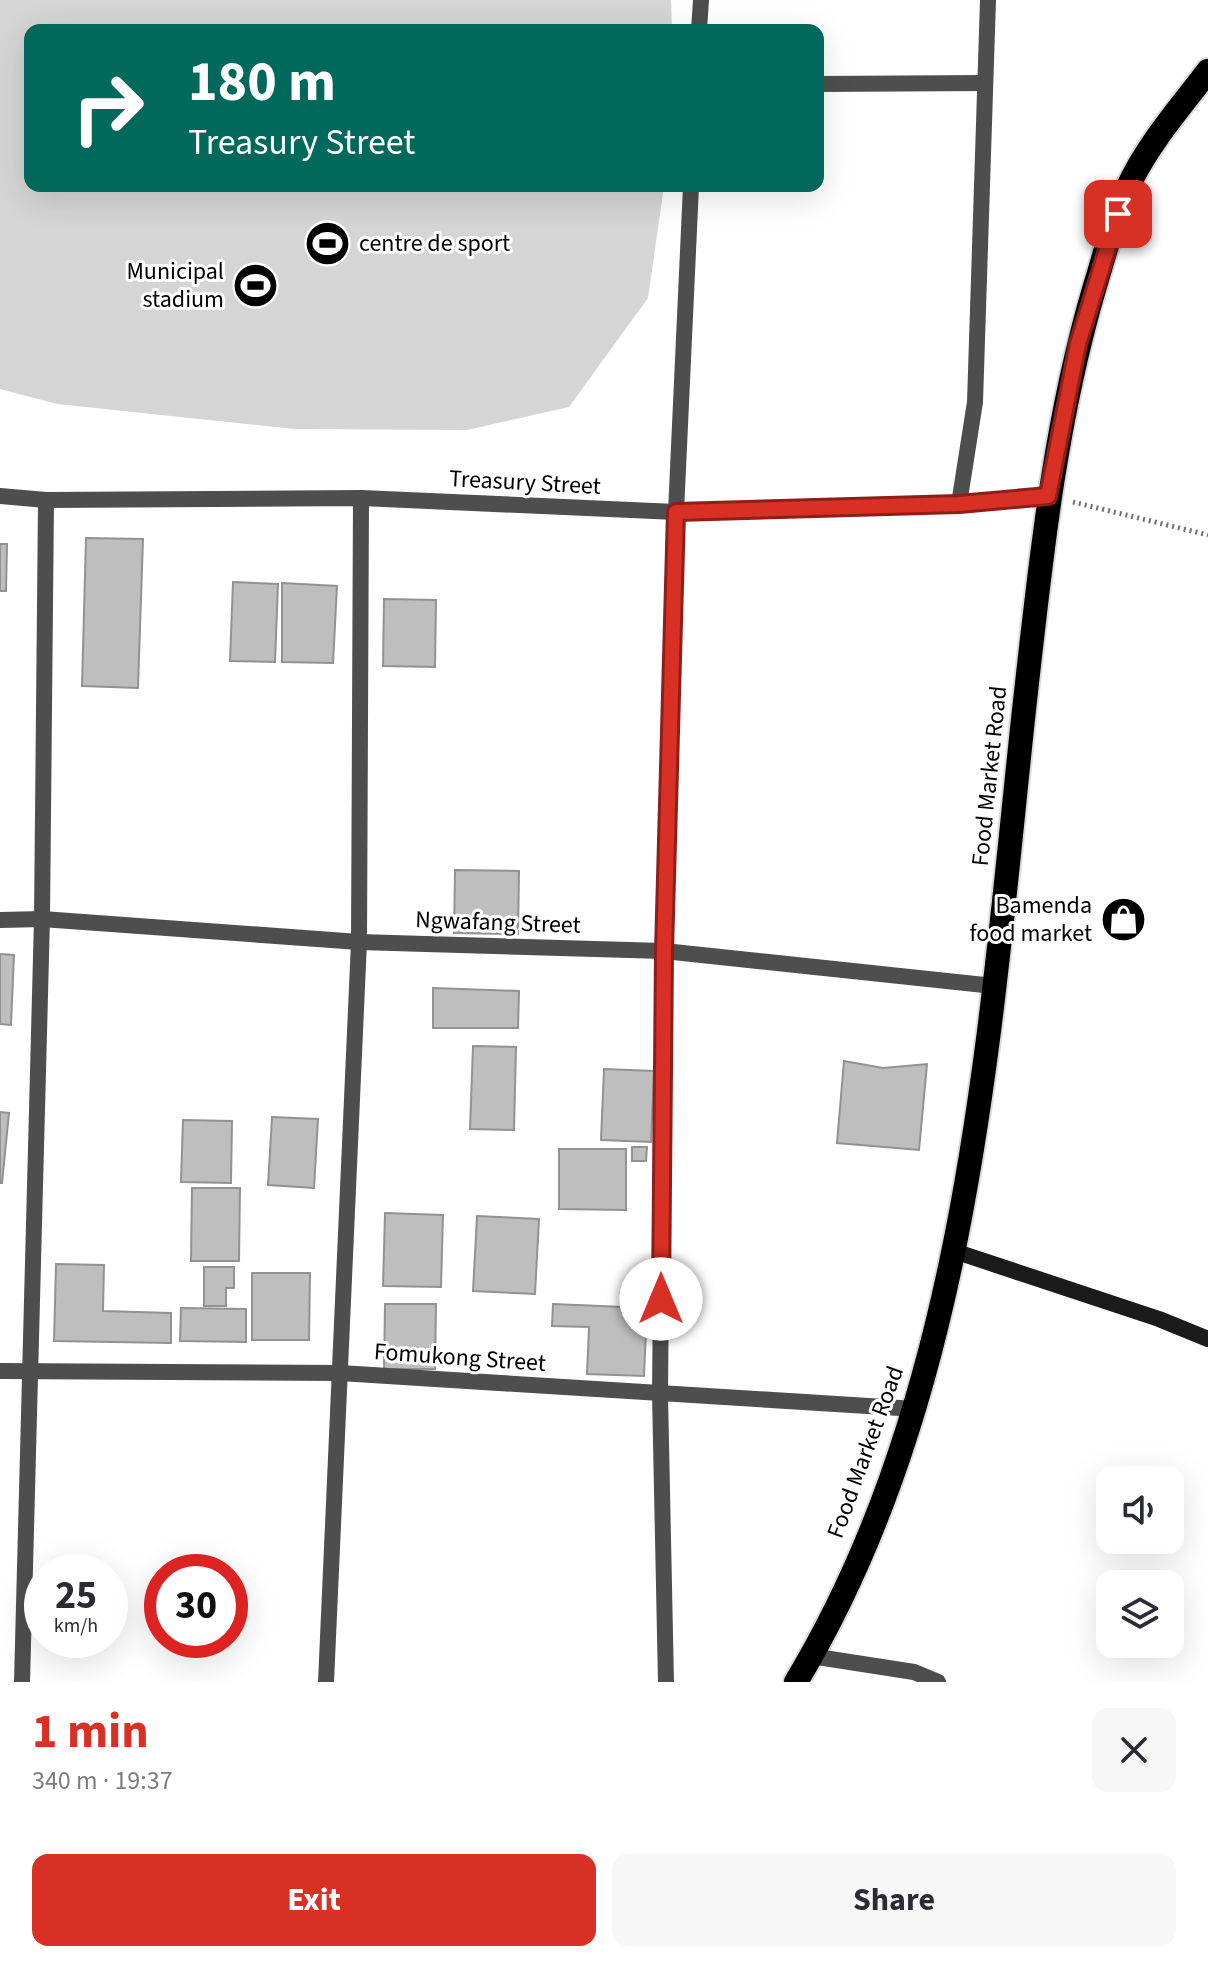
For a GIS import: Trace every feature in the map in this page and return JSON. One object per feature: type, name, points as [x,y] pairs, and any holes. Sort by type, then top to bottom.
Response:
[{"type":"highway","name":"Food Market Road","points":[[796,1682],[870,1530],[916,1409],[954,1251],[994,986],[1048,496],[1078,344],[1126,190],[1152,143],[1208,71]]},
{"type":"main road","points":[[954,1251],[1159,1319],[1208,1339]]},
{"type":"street","points":[[699,24],[701,0]]},
{"type":"street","points":[[959,504],[975,402],[988,0]]},
{"type":"street","points":[[824,84],[985,83]]},
{"type":"street","points":[[666,1682],[660,1394],[664,951],[676,512],[691,192]]},
{"type":"street","name":"Treasury Street","points":[[0,496],[46,500],[361,498],[676,512],[959,504],[1048,496]]},
{"type":"street","points":[[326,1682],[359,942],[361,498]]},
{"type":"street","points":[[22,1682],[42,919],[46,500]]},
{"type":"street","name":"Ngwafang Street","points":[[0,920],[42,919],[359,942],[664,951],[994,986]]},
{"type":"street","name":"Fomukong Street","points":[[0,1371],[340,1373],[916,1409]]},
{"type":"street","points":[[811,1656],[914,1672],[938,1682]]},
{"type":"path","points":[[1048,496],[1208,535]]},
{"type":"shaded area","name":"centre de sport","points":[[0,0],[671,0],[672,24],[24,24],[24,192],[663,192],[648,298],[569,407],[467,430],[295,429],[57,404],[0,389]]},
{"type":"building","points":[[86,538],[143,539],[138,688],[82,686]]},
{"type":"building","points":[[0,544],[7,544],[6,591],[0,591]]},
{"type":"building","points":[[233,582],[278,584],[275,662],[230,661]]},
{"type":"building","points":[[282,583],[337,586],[333,663],[282,662]]},
{"type":"building","points":[[384,599],[436,600],[435,667],[383,666]]},
{"type":"building","points":[[455,870],[519,871],[518,934],[454,933]]},
{"type":"building","points":[[0,954],[14,955],[11,1025],[0,1024]]},
{"type":"building","points":[[433,988],[519,991],[518,1028],[433,1028]]},
{"type":"building","points":[[473,1046],[516,1047],[514,1130],[470,1129]]},
{"type":"building","points":[[844,1061],[883,1068],[927,1064],[919,1150],[837,1143]]},
{"type":"building","points":[[604,1069],[654,1071],[651,1142],[601,1140]]},
{"type":"building","points":[[0,1112],[9,1113],[2,1183],[0,1183]]},
{"type":"building","points":[[272,1117],[318,1119],[314,1188],[268,1185]]},
{"type":"building","points":[[183,1120],[232,1121],[231,1183],[181,1182]]},
{"type":"building","points":[[632,1147],[647,1147],[646,1161],[632,1161]]},
{"type":"building","points":[[559,1149],[626,1149],[626,1210],[559,1209]]},
{"type":"building","points":[[192,1188],[240,1188],[239,1261],[191,1261]]},
{"type":"building","points":[[385,1213],[443,1215],[441,1287],[383,1286]]},
{"type":"building","points":[[477,1216],[539,1219],[535,1294],[473,1291]]},
{"type":"building","points":[[56,1264],[104,1265],[103,1311],[171,1313],[171,1343],[54,1341]]},
{"type":"building","points":[[204,1267],[234,1267],[234,1288],[226,1288],[226,1306],[204,1306]]},
{"type":"building","points":[[252,1273],[310,1273],[309,1340],[252,1340]]},
{"type":"building","points":[[385,1304],[436,1304],[435,1369],[384,1369]]},
{"type":"building","points":[[553,1304],[647,1308],[644,1376],[587,1374],[589,1327],[552,1326]]},
{"type":"building","points":[[181,1308],[246,1309],[246,1342],[180,1341]]},
{"type":"place","name":"centre de sport","points":[[328,243]]},
{"type":"place","name":"Municipal stadium","points":[[255,285]]},
{"type":"place","name":"Bamenda food market","points":[[1123,919]]},
{"type":"route","points":[[661,1299],[664,951],[676,512],[959,504],[1048,496],[1078,344],[1118,214]]}]
